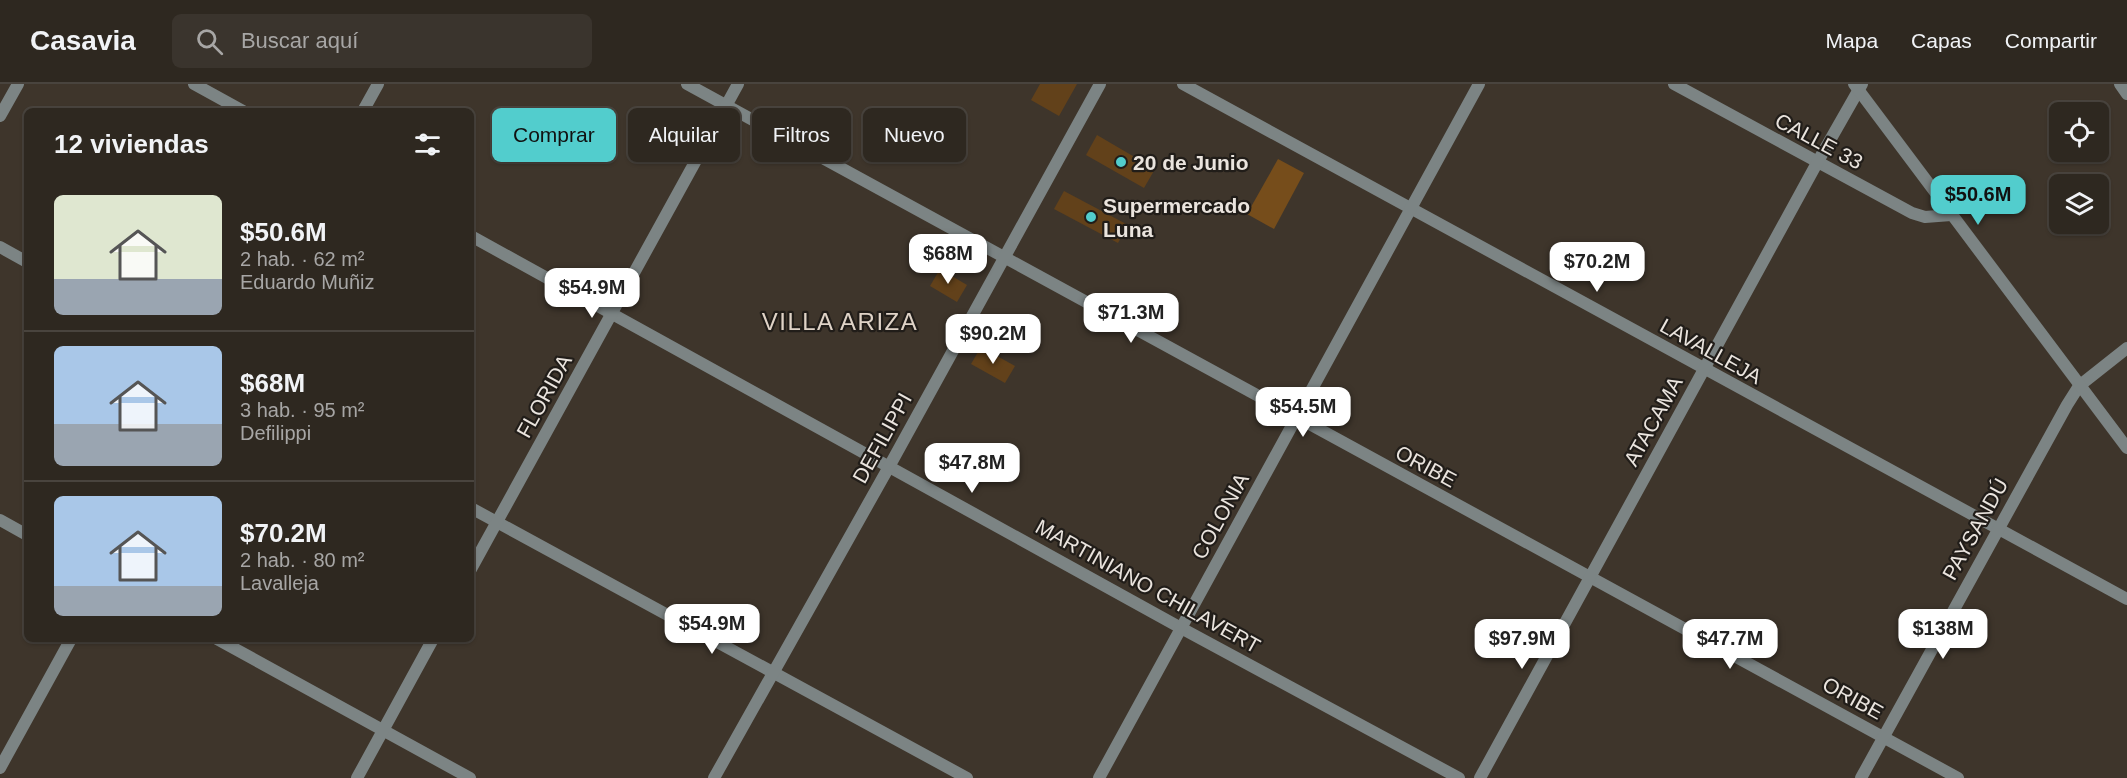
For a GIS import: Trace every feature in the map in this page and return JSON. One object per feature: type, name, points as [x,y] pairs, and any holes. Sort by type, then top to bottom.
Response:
[{"type":"street","points":[[0,116],[18,84]]},
{"type":"street","points":[[194,84],[238,108]]},
{"type":"street","points":[[365,108],[378,84]]},
{"type":"street","name":"ORIBE","points":[[687,84],[1958,778]]},
{"type":"street","name":"FLORIDA","points":[[474,562],[738,84]]},
{"type":"street","name":"DEFILIPPI","points":[[714,778],[1100,84]]},
{"type":"street","name":"LAVALLEJA","points":[[1183,84],[2127,598]]},
{"type":"street","name":"COLONIA","points":[[1099,778],[1479,84]]},
{"type":"street","name":"CALLE 33","points":[[1674,84],[1912,213],[1925,217],[1951,215]]},
{"type":"street","points":[[2120,84],[2127,94]]},
{"type":"street","points":[[1858,86],[1951,215],[2127,448]]},
{"type":"street","name":"ATACAMA","points":[[1480,778],[1858,86]]},
{"type":"street","name":"MARTINIANO CHILAVERT","points":[[474,239],[890,465],[1181,628],[1459,778]]},
{"type":"street","points":[[0,248],[24,260]]},
{"type":"street","name":"PAYSANDÚ","points":[[1861,778],[2067,405],[2079,386],[2127,348]]},
{"type":"street","points":[[474,510],[967,778]]},
{"type":"street","points":[[0,520],[24,533]]},
{"type":"street","points":[[0,768],[69,642]]},
{"type":"street","points":[[222,642],[470,778]]},
{"type":"street","points":[[357,778],[431,642]]},
{"type":"shaded area","points":[[1278,159],[1304,173],[1274,229],[1247,214]]},
{"type":"building","points":[[1040,84],[1077,84],[1059,116],[1031,100]]},
{"type":"building","name":"20 de Junio","points":[[1097,135],[1155,169],[1144,188],[1086,155]]},
{"type":"building","name":"Supermercado Luna","points":[[1064,191],[1128,225],[1118,243],[1054,209]]},
{"type":"building","points":[[940,269],[967,285],[957,302],[930,286]]},
{"type":"building","points":[[981,347],[1015,366],[1005,383],[971,364]]},
{"type":"place","name":"20 de Junio","points":[[1121,162]]},
{"type":"place","name":"Supermercado Luna","points":[[1091,217]]},
{"type":"district","name":"VILLA ARIZA","points":[[840,321]]}]
